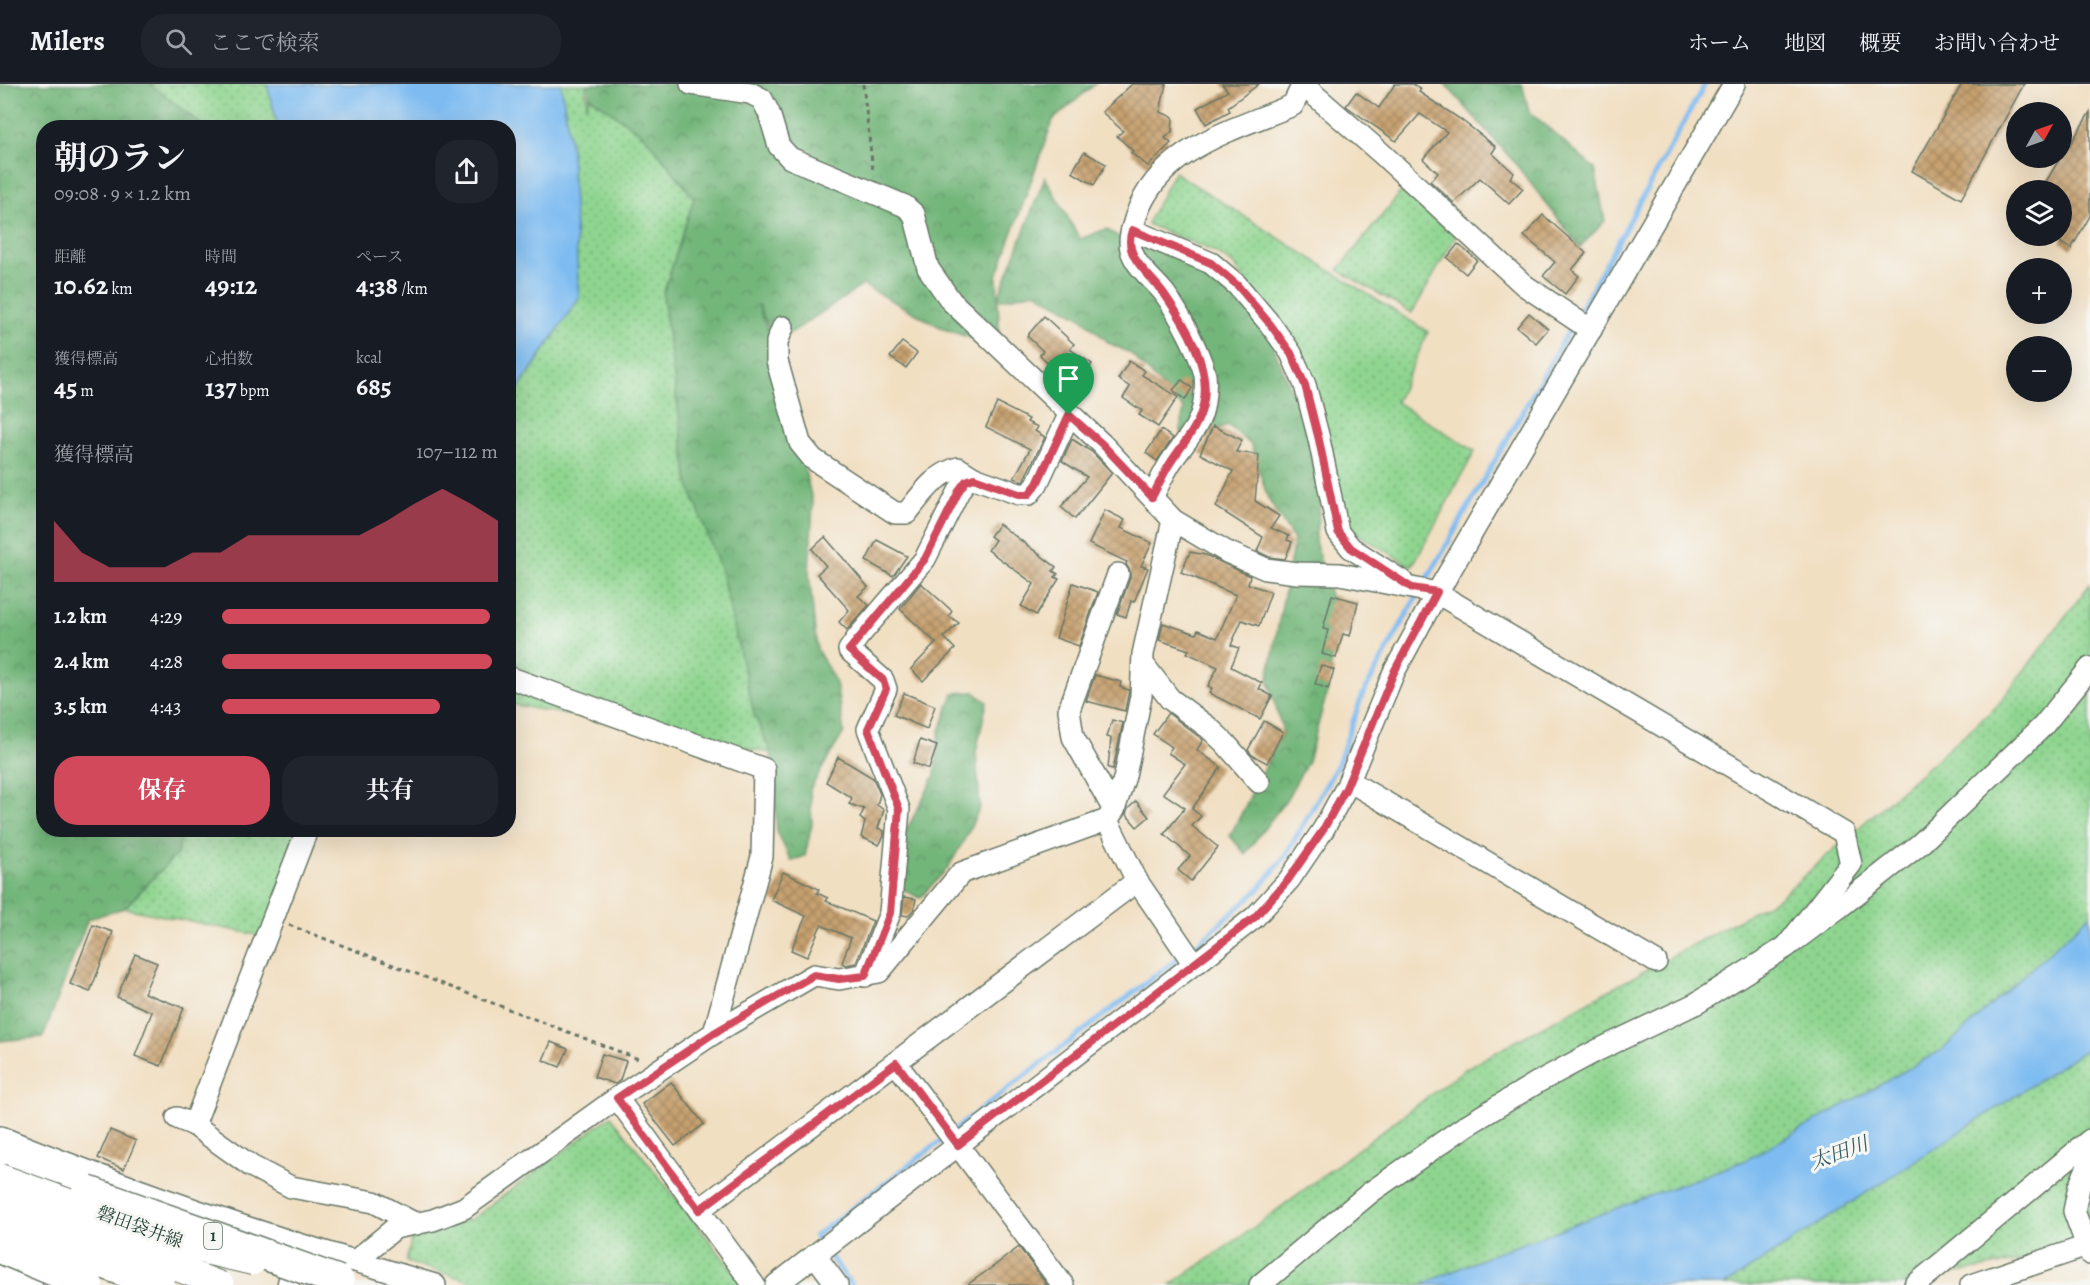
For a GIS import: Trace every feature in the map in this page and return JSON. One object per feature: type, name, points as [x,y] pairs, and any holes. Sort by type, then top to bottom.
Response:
[{"type":"highway","name":"1","points":[[0,1158],[97,1186],[349,1276]]},
{"type":"highway","points":[[0,1220],[44,1240],[160,1285]]},
{"type":"highway","points":[[0,1248],[88,1285]]},
{"type":"highway","points":[[0,1273],[27,1285]]},
{"type":"main road","name":"磐田袋井線","points":[[0,1177],[201,1250],[349,1276]]},
{"type":"main road","points":[[0,1196],[74,1228],[221,1285]]},
{"type":"street","points":[[691,84],[750,93],[762,99],[769,113],[779,146],[790,158],[905,206],[914,214],[928,268],[951,301],[1102,444],[1173,520],[1227,552],[1266,569],[1298,573],[1340,574],[1437,592],[1844,832],[1851,864],[1786,947]]},
{"type":"street","points":[[776,1285],[1255,917],[1288,880],[1323,830],[1349,781],[1394,672],[1437,592],[1734,84]]},
{"type":"street","points":[[1152,497],[1169,465],[1198,425],[1204,403],[1205,376],[1180,319],[1164,294],[1134,258],[1129,238],[1141,202],[1158,176],[1177,158],[1202,142],[1293,105],[1303,85],[1381,153],[1524,285],[1591,330]]},
{"type":"street","points":[[1132,230],[1211,263],[1237,285],[1270,324],[1291,353],[1305,385],[1338,532],[1351,548],[1412,588]]},
{"type":"street","points":[[783,327],[777,342],[777,361],[800,443],[813,459],[894,513],[907,513],[925,490],[945,471],[958,468],[974,478],[1019,494],[1029,494],[1037,484],[1069,415]]},
{"type":"street","points":[[865,976],[890,913],[899,809],[868,729],[886,689],[883,680],[849,650],[925,559],[960,489],[966,481],[974,478]]},
{"type":"street","points":[[349,1276],[395,1227],[433,1220],[464,1208],[617,1098],[714,1033],[814,975],[839,979],[879,972],[962,873],[1111,815],[1125,776],[1141,696],[1143,654],[1173,520]]},
{"type":"street","points":[[1118,574],[1069,710],[1073,737],[1111,815],[1137,881],[1194,964]]},
{"type":"street","points":[[1143,664],[1170,699],[1209,728],[1259,782]]},
{"type":"street","points":[[1260,1285],[1371,1192],[1467,1125],[1538,1082],[1596,1051],[1697,1003],[1786,947],[1920,844],[2043,726],[2090,668]]},
{"type":"street","points":[[516,680],[764,769],[762,857],[714,1033]]},
{"type":"street","points":[[1349,781],[1656,962]]},
{"type":"street","points":[[304,837],[273,919],[185,1122],[251,1166],[291,1187],[374,1202],[416,1224]]},
{"type":"street","points":[[699,1210],[1137,881]]},
{"type":"street","points":[[896,1063],[1063,1285]]},
{"type":"street","points":[[617,1098],[754,1285]]},
{"type":"street","points":[[0,1137],[97,1186],[299,1245],[349,1276],[435,1285]]},
{"type":"street","points":[[1916,1285],[2090,1140]]},
{"type":"street","points":[[1971,1285],[2089,1248],[2074,1211],[2079,1187],[2090,1161]]},
{"type":"street","points":[[69,1285],[97,1186]]},
{"type":"street","points":[[288,1285],[299,1245]]},
{"type":"street","points":[[815,1255],[837,1285]]},
{"type":"path","points":[[863,84],[875,194]]},
{"type":"path","points":[[273,919],[662,1068]]},
{"type":"green space","points":[[0,84],[150,84],[196,120],[36,120],[36,837],[181,837],[177,854],[124,908],[88,919],[43,1037],[0,1041]]},
{"type":"green space","points":[[134,84],[267,84],[276,120],[175,120]]},
{"type":"green space","points":[[559,84],[586,84],[587,108],[589,96],[646,137],[694,198],[663,295],[679,414],[771,753],[516,705],[516,392],[579,298]]},
{"type":"green space","points":[[588,84],[1095,84],[1053,120],[997,276],[998,298],[1045,177],[1080,239],[1106,229],[1119,237],[1194,264],[1237,300],[1269,336],[1306,426],[1321,498],[1315,541],[1336,617],[1328,689],[1308,761],[1286,800],[1245,854],[1230,836],[1283,732],[1268,680],[1294,540],[1268,499],[1251,445],[1228,425],[1186,442],[1180,429],[1184,409],[1130,353],[1109,343],[1080,317],[1035,292],[998,300],[1000,348],[944,329],[863,285],[777,342],[757,304],[777,352],[813,504],[809,573],[817,649],[836,683],[844,732],[810,789],[812,824],[805,856],[791,861],[777,832],[771,753],[754,714],[721,571],[688,483],[663,295],[694,198],[646,137],[589,96]]},
{"type":"green space","points":[[1445,84],[1522,84],[1529,111],[1595,169],[1605,221],[1580,247],[1514,162]]},
{"type":"green space","points":[[1174,172],[1428,332],[1396,402],[1475,451],[1412,567],[1345,526],[1332,486],[1320,399],[1292,342],[1232,263],[1213,251],[1147,224]]},
{"type":"green space","points":[[1401,192],[1456,236],[1412,313],[1338,270]]},
{"type":"green space","points":[[2090,584],[2090,1245],[2073,1251],[1924,1279],[1918,1285],[1170,1285],[1249,1231],[1465,1069],[1780,897],[1997,706]]},
{"type":"green space","points":[[974,692],[987,702],[976,752],[980,807],[948,868],[920,898],[900,888],[895,852],[935,775],[939,734],[953,693]]},
{"type":"green space","points":[[181,837],[303,837],[266,937],[124,908],[177,854]]},
{"type":"green space","points":[[611,1116],[742,1282],[739,1285],[483,1285],[406,1262],[412,1237],[472,1219]]},
{"type":"water","points":[[267,84],[561,84],[571,149],[579,298],[516,392],[516,120],[276,120]]},
{"type":"water","name":"太田川","points":[[2090,915],[2090,1047],[1725,1285],[1420,1285],[1489,1256],[1746,1160],[1942,1050]]},
{"type":"building","points":[[1132,84],[1166,84],[1160,112],[1173,117],[1172,132],[1165,138],[1171,143],[1148,166],[1131,153],[1133,151],[1117,136],[1123,131],[1102,112]]},
{"type":"building","points":[[1222,84],[1259,84],[1228,107],[1230,111],[1206,124],[1197,108],[1228,91]]},
{"type":"building","points":[[1395,84],[1413,84],[1421,89],[1419,92],[1460,119],[1496,147],[1492,153],[1514,173],[1510,178],[1523,189],[1509,204],[1480,178],[1454,203],[1430,181],[1438,173],[1423,159],[1447,132],[1420,114],[1396,141],[1346,106],[1356,92],[1379,108]]},
{"type":"building","points":[[1962,84],[2024,84],[2014,102],[2006,102],[2006,117],[1961,199],[1912,171]]},
{"type":"building","points":[[2090,112],[2090,216],[2071,249],[2066,246],[2072,246],[2072,180],[2047,180],[2054,168],[2072,168],[2072,142]]},
{"type":"building","points":[[1084,152],[1106,164],[1094,185],[1072,172]]},
{"type":"building","points":[[1543,215],[1586,253],[1572,270],[1579,276],[1565,294],[1543,276],[1555,262],[1524,236]]},
{"type":"building","points":[[1458,244],[1477,260],[1466,274],[1447,258]]},
{"type":"building","points":[[1529,313],[1548,329],[1536,343],[1517,327]]},
{"type":"building","points":[[1044,316],[1074,344],[1070,349],[1092,364],[1070,396],[1057,384],[1062,376],[1040,355],[1043,351],[1027,336]]},
{"type":"building","points":[[902,342],[917,353],[906,368],[890,357]]},
{"type":"building","points":[[1129,361],[1145,371],[1142,375],[1178,397],[1158,427],[1139,415],[1142,411],[1123,398],[1130,387],[1118,379]]},
{"type":"building","points":[[1182,380],[1192,388],[1185,400],[1173,390]]},
{"type":"building","points":[[997,403],[1029,419],[1027,422],[1038,427],[1035,431],[1045,437],[1023,481],[1014,478],[1030,449],[986,427]]},
{"type":"building","points":[[1213,426],[1242,440],[1236,452],[1259,455],[1255,501],[1279,516],[1271,528],[1289,536],[1287,540],[1292,542],[1285,559],[1269,557],[1257,551],[1263,537],[1216,507],[1233,471],[1200,454]]},
{"type":"building","points":[[1161,430],[1173,438],[1157,461],[1146,453]]},
{"type":"building","points":[[1072,439],[1092,452],[1112,473],[1075,519],[1061,507],[1087,477],[1062,461]]},
{"type":"building","points":[[1105,510],[1125,520],[1121,528],[1152,543],[1141,566],[1148,568],[1134,602],[1131,601],[1126,617],[1117,614],[1130,578],[1127,562],[1089,544]]},
{"type":"building","points":[[999,524],[1056,567],[1053,571],[1058,574],[1055,577],[1059,579],[1036,615],[1021,606],[1034,584],[988,550],[995,540],[990,536]]},
{"type":"building","points":[[825,537],[868,587],[858,596],[869,605],[847,630],[839,622],[849,610],[817,574],[826,566],[812,549]]},
{"type":"building","points":[[877,540],[907,556],[893,576],[866,561]]},
{"type":"building","points":[[1190,552],[1206,555],[1250,576],[1248,584],[1271,592],[1259,626],[1242,620],[1231,645],[1239,648],[1231,667],[1262,683],[1259,689],[1272,696],[1260,719],[1209,693],[1212,688],[1208,686],[1218,667],[1187,653],[1189,650],[1159,640],[1163,623],[1196,634],[1198,630],[1217,638],[1236,595],[1181,572]]},
{"type":"building","points":[[921,583],[952,611],[949,616],[959,623],[944,637],[955,649],[923,681],[911,669],[936,643],[900,609]]},
{"type":"building","points":[[1073,583],[1098,592],[1079,646],[1056,638]]},
{"type":"building","points":[[1332,595],[1358,602],[1350,636],[1343,634],[1336,658],[1322,654],[1328,630],[1323,629]]},
{"type":"building","points":[[1321,665],[1334,670],[1328,689],[1315,684]]},
{"type":"building","points":[[1095,675],[1121,682],[1120,687],[1129,690],[1125,711],[1086,701]]},
{"type":"building","points":[[904,693],[935,706],[927,729],[894,715]]},
{"type":"building","points":[[1168,713],[1203,740],[1197,750],[1221,767],[1192,809],[1201,816],[1192,826],[1218,847],[1191,881],[1178,870],[1190,856],[1164,834],[1185,808],[1163,793],[1185,764],[1168,753],[1172,747],[1153,734]]},
{"type":"building","points":[[1112,720],[1123,723],[1113,769],[1108,768],[1111,738],[1107,737]]},
{"type":"building","points":[[1264,721],[1283,732],[1267,763],[1252,755],[1248,750]]},
{"type":"building","points":[[920,740],[937,746],[929,769],[913,763]]},
{"type":"building","points":[[838,757],[873,778],[880,794],[877,805],[884,810],[878,828],[884,831],[884,836],[879,845],[861,837],[865,822],[860,818],[864,809],[849,804],[852,798],[826,782]]},
{"type":"building","points":[[1136,801],[1149,817],[1137,827],[1126,814]]},
{"type":"building","points":[[783,872],[819,889],[817,893],[828,898],[826,901],[873,921],[856,963],[846,965],[842,963],[851,938],[821,925],[807,957],[791,950],[806,916],[771,900]]},
{"type":"building","points":[[904,897],[916,899],[914,909],[908,916],[902,915]]},
{"type":"building","points":[[93,925],[113,932],[90,992],[70,984]]},
{"type":"building","points":[[135,954],[157,963],[144,993],[184,1008],[161,1066],[135,1056],[152,1012],[117,997]]},
{"type":"building","points":[[551,1042],[568,1049],[560,1067],[543,1060]]},
{"type":"building","points":[[602,1054],[626,1061],[620,1080],[615,1084],[594,1077]]},
{"type":"building","points":[[671,1082],[704,1124],[675,1146],[642,1104]]},
{"type":"building","points":[[110,1130],[136,1141],[124,1169],[98,1158]]},
{"type":"building","points":[[1019,1247],[1047,1285],[967,1285],[994,1266]]},
{"type":"waterway","points":[[1577,316],[1705,84]]},
{"type":"waterway","points":[[1424,585],[1572,325]]},
{"type":"waterway","points":[[1189,951],[1258,890],[1286,855],[1338,764],[1362,696],[1417,596]]},
{"type":"waterway","points":[[953,1131],[1181,956]]},
{"type":"waterway","points":[[821,1244],[815,1236],[946,1137]]},
{"type":"waterway","points":[[826,1251],[852,1285]]},
{"type":"route","points":[[1132,230],[1211,263],[1237,285],[1270,324],[1291,353],[1305,385],[1338,532],[1351,548],[1412,588],[1437,592],[1394,672],[1346,788],[1323,830],[1288,880],[1255,917],[958,1145],[896,1063],[699,1210],[617,1098],[714,1033],[814,975],[839,979],[865,976],[890,913],[899,809],[868,729],[886,689],[883,680],[849,650],[925,559],[966,481],[974,478],[1019,494],[1029,494],[1037,484],[1069,415],[1102,444],[1152,497],[1169,465],[1198,425],[1204,403],[1205,376],[1180,319],[1164,294],[1134,258],[1129,238],[1132,230]]}]
